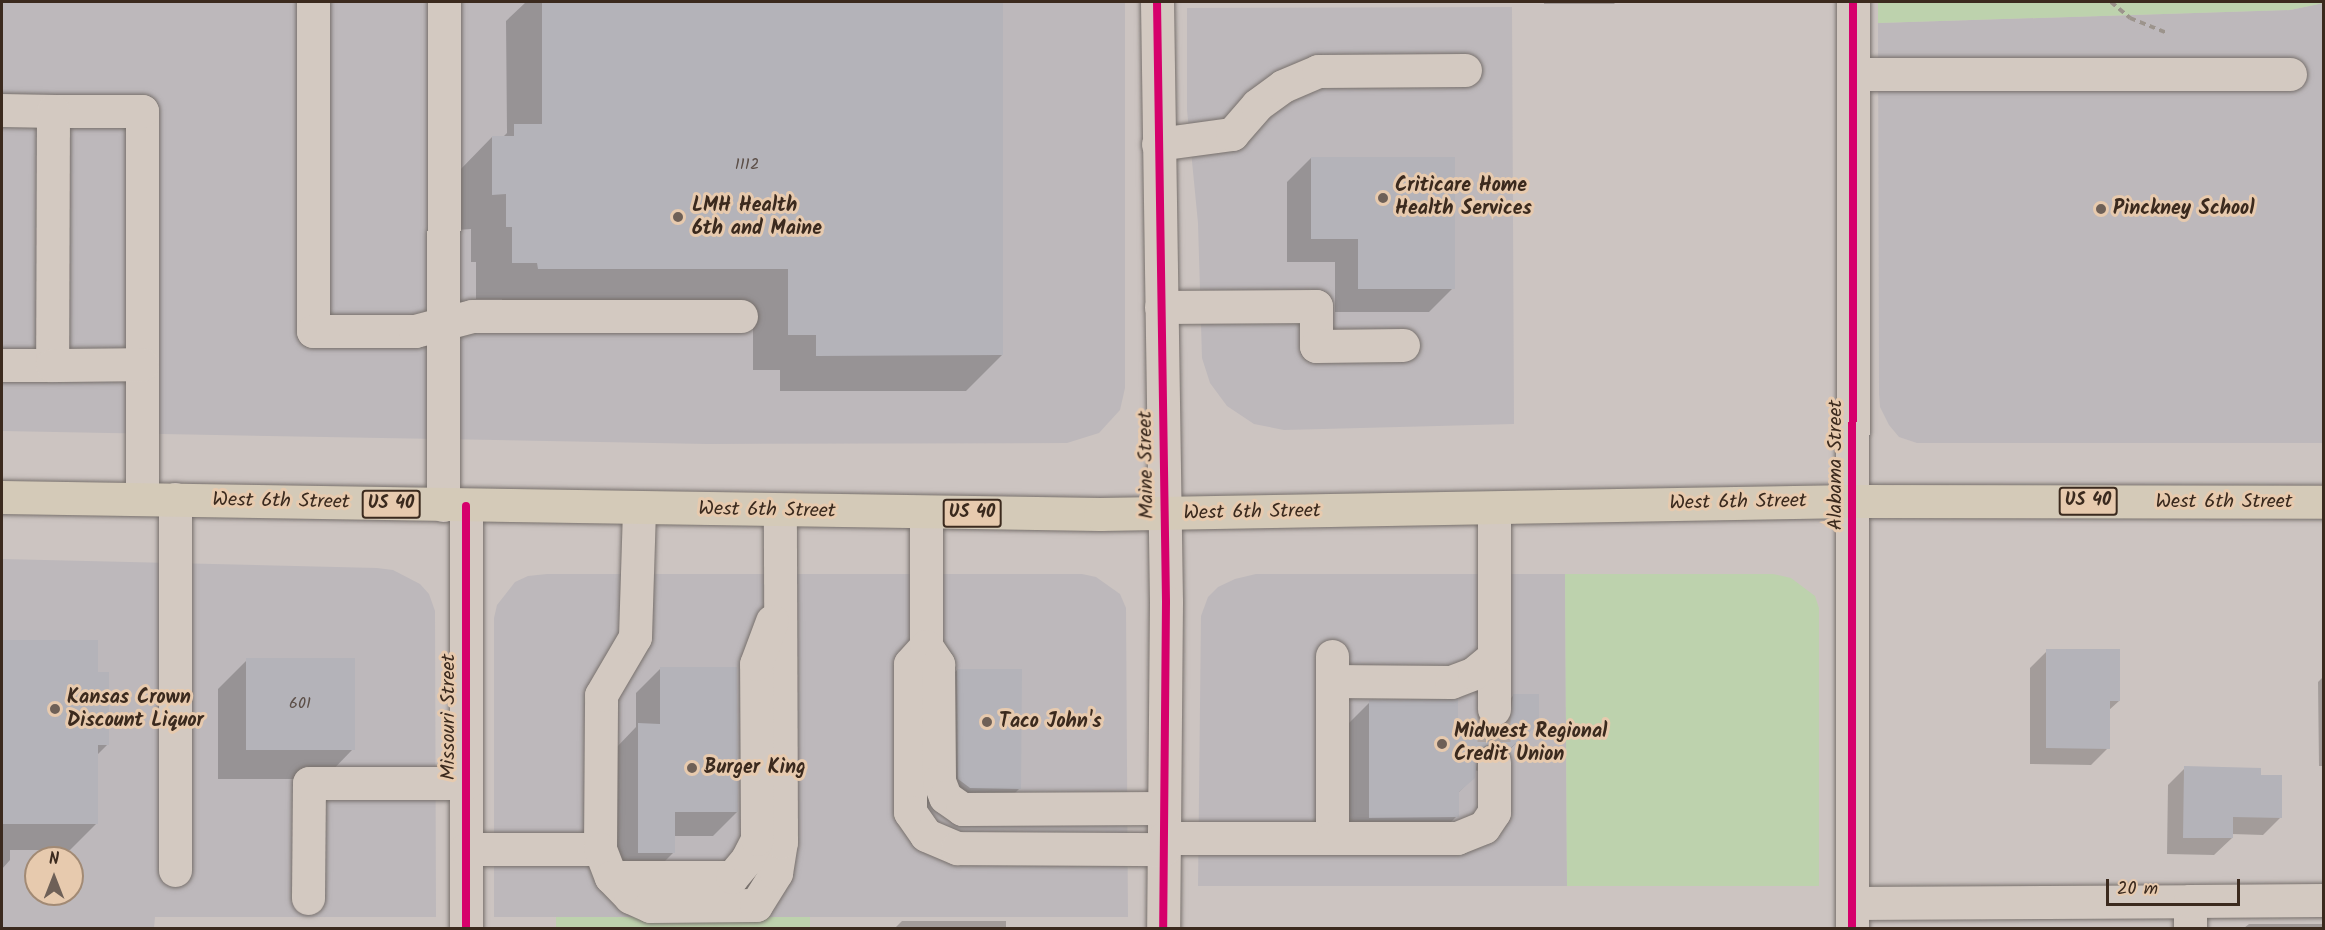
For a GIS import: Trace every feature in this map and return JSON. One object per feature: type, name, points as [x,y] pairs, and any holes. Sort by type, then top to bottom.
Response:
[{"type":"highway","name":"West 6th Street","points":[[2,497],[639,509],[1164,514],[1853,501],[2324,502]]},
{"type":"street","points":[[313,2],[313,331],[415,331],[472,316],[741,316]]},
{"type":"street","name":"Missouri Street","points":[[444,2],[443,324],[454,506],[466,783],[466,928]]},
{"type":"street","name":"Maine Street","points":[[1157,2],[1164,514],[1163,928]]},
{"type":"street","name":"Alabama Street","points":[[1852,916],[1853,2]]},
{"type":"street","points":[[1158,144],[1232,134],[1257,105],[1283,86],[1318,71],[1465,70]]},
{"type":"street","points":[[1853,74],[2290,74]]},
{"type":"street","points":[[2,110],[142,111],[141,499]]},
{"type":"street","points":[[52,365],[53,111]]},
{"type":"street","points":[[1161,307],[1316,306],[1316,346],[1403,345]]},
{"type":"street","points":[[2,365],[142,364]]},
{"type":"street","points":[[175,499],[175,870]]},
{"type":"street","points":[[1494,508],[1494,709]]},
{"type":"street","points":[[639,509],[635,637],[601,695],[605,863],[630,897],[650,906],[756,905],[776,873],[781,842],[780,511]]},
{"type":"street","points":[[926,513],[926,646],[938,664],[939,781],[945,797],[962,809],[1164,832],[1332,838],[1457,838],[1484,827],[1494,812],[1494,762]]},
{"type":"street","points":[[1332,838],[1332,669],[1451,682],[1474,673],[1494,656]]},
{"type":"street","points":[[308,898],[309,783],[466,783]]},
{"type":"street","points":[[466,849],[605,863]]},
{"type":"street","points":[[1852,916],[2190,915],[2324,900]]},
{"type":"shaded area","name":"LMH Health 6th and Maine","points":[[2,2],[1125,2],[1125,388],[1120,410],[1099,433],[1067,443],[707,444],[2,431]]},
{"type":"shaded area","name":"Pinckney School","points":[[2323,3],[2323,443],[1917,443],[1899,437],[1889,425],[1880,407],[1879,394],[1878,23],[2290,10]]},
{"type":"shaded area","points":[[1512,7],[1514,424],[1284,430],[1254,424],[1227,406],[1210,383],[1202,358],[1198,223],[1187,110],[1187,8]]},
{"type":"shaded area","points":[[2,559],[377,568],[393,570],[420,584],[429,594],[435,611],[436,917],[155,917],[154,928],[2,928]]},
{"type":"shaded area","points":[[547,574],[1082,574],[1096,577],[1120,594],[1126,608],[1128,917],[494,917],[494,618],[497,605],[515,582],[528,576]]},
{"type":"shaded area","points":[[1256,574],[1565,574],[1567,886],[1198,886],[1201,616],[1208,597],[1218,587],[1235,579]]},
{"type":"green space","points":[[1878,2],[2324,3],[2290,10],[1878,23]]},
{"type":"green space","points":[[1565,574],[1773,574],[1791,578],[1815,596],[1819,608],[1819,886],[1567,886]]},
{"type":"green space","points":[[556,917],[810,917],[810,928],[556,928]]},
{"type":"building","points":[[542,2],[1003,2],[1003,355],[816,356],[816,335],[788,335],[788,269],[538,269],[537,263],[512,263],[512,227],[506,227],[506,194],[492,195],[492,136],[514,136],[514,124],[542,124]]},
{"type":"building","name":"Criticare Home Health Services","points":[[1311,157],[1455,157],[1455,289],[1358,289],[1358,239],[1311,239]]},
{"type":"building","name":"Kansas Crown Discount Liquor","points":[[2,640],[98,640],[98,672],[109,672],[109,745],[98,745],[98,824],[2,824]]},
{"type":"building","points":[[2046,649],[2120,649],[2120,701],[2110,701],[2110,749],[2046,748]]},
{"type":"building","points":[[246,658],[355,658],[355,750],[246,750]]},
{"type":"building","name":"Burger King","points":[[660,667],[737,667],[738,812],[675,812],[675,853],[638,853],[638,723],[660,724]]},
{"type":"building","name":"Taco John's","points":[[957,669],[1022,669],[1021,789],[970,788],[958,779]]},
{"type":"building","name":"Midwest Regional Credit Union","points":[[1513,694],[1539,694],[1539,724],[1508,750],[1493,743],[1478,752],[1475,778],[1459,792],[1459,817],[1369,818],[1369,700],[1458,699],[1458,739],[1480,721],[1493,728],[1504,725],[1510,718]]},
{"type":"building","points":[[2184,766],[2261,768],[2261,775],[2282,775],[2282,818],[2233,817],[2233,838],[2183,838]]},
{"type":"tunnel","points":[[1494,709],[1494,762]]},
{"type":"cycle path","points":[[1157,2],[1166,602],[1163,928]]},
{"type":"cycle path","points":[[1852,928],[1853,2]]},
{"type":"cycle path","points":[[466,506],[466,928]]},
{"type":"place","name":"Criticare Home Health Services","points":[[1383,198]]},
{"type":"place","name":"Pinckney School","points":[[2101,209]]},
{"type":"place","name":"LMH Health 6th and Maine","points":[[678,217]]},
{"type":"place","name":"Kansas Crown Discount Liquor","points":[[55,709]]},
{"type":"place","name":"Taco John's","points":[[987,722]]},
{"type":"place","name":"Midwest Regional Credit Union","points":[[1442,744]]},
{"type":"place","name":"Burger King","points":[[692,768]]}]
